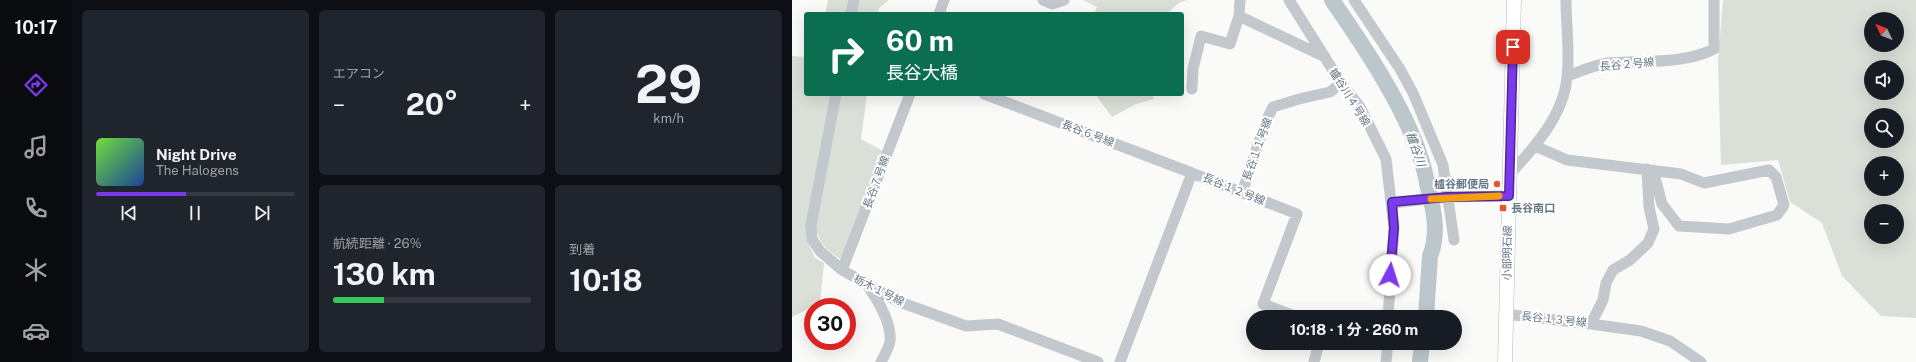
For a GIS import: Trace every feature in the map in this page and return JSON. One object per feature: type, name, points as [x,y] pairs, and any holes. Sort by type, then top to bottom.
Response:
[{"type":"main road","name":"小部明石線","points":[[1505,362],[1514,0]]},
{"type":"street","points":[[851,12],[854,0]]},
{"type":"street","points":[[940,12],[944,0]]},
{"type":"street","points":[[1044,0],[1052,4],[1064,0]]},
{"type":"street","points":[[1192,89],[1193,69],[1201,36],[1230,44],[1239,16],[1240,0]]},
{"type":"street","name":"櫨谷川４号線","points":[[1289,0],[1341,83],[1360,107],[1386,159],[1394,228],[1388,310]]},
{"type":"street","points":[[1354,0],[1400,69],[1413,93],[1443,165],[1454,240]]},
{"type":"street","points":[[1509,175],[1535,146],[1556,112],[1565,90],[1567,76],[1566,0]]},
{"type":"street","name":"長谷２号線","points":[[1567,76],[1588,68],[1607,64],[1661,61],[1701,55],[1714,49],[1714,0]]},
{"type":"street","points":[[1239,16],[1325,57]]},
{"type":"street","name":"長谷１１号線","points":[[1242,193],[1266,121],[1273,107],[1330,92],[1341,83]]},
{"type":"street","name":"栃木１号線","points":[[836,96],[811,225],[812,239],[820,251],[842,270],[897,301],[966,326],[998,324],[1098,362]]},
{"type":"street","name":"長谷７号線","points":[[842,270],[909,96]]},
{"type":"street","name":"長谷６号線","points":[[989,96],[1192,173]]},
{"type":"street","points":[[1535,146],[1567,160],[1650,170],[1681,174],[1704,183],[1769,170],[1776,177],[1784,205],[1777,215],[1729,229],[1679,226],[1662,204],[1650,170]]},
{"type":"street","name":"長谷１３号線","points":[[1506,314],[1592,324],[1603,300],[1606,283],[1613,270],[1630,260],[1648,243],[1654,228],[1650,206],[1650,170]]},
{"type":"street","name":"長谷１２号線","points":[[1120,362],[1192,173],[1297,214],[1263,304],[1278,310]]},
{"type":"street","points":[[1392,202],[1447,197],[1509,196]]},
{"type":"street","points":[[866,283],[879,302],[887,323],[890,341],[881,362]]},
{"type":"street","points":[[1592,324],[1641,331],[1670,341],[1695,360]]},
{"type":"street","points":[[1314,362],[1317,350]]},
{"type":"street","points":[[1386,362],[1387,350]]},
{"type":"shaded area","points":[[828,0],[850,0],[848,12],[825,12]]},
{"type":"shaded area","points":[[858,0],[889,0],[879,8],[878,12],[856,12]]},
{"type":"shaded area","points":[[1083,0],[1187,0],[1179,3],[1168,12],[1095,12],[1097,7]]},
{"type":"shaded area","points":[[1723,0],[1916,0],[1916,318],[1881,316],[1842,276],[1822,223],[1790,202],[1778,160],[1721,165],[1718,59]]},
{"type":"shaded area","points":[[792,56],[804,57],[804,96],[833,96],[806,238],[815,258],[824,263],[820,298],[804,298],[804,311],[792,317]]},
{"type":"shaded area","points":[[840,96],[867,96],[861,139],[883,151],[849,243],[840,259],[823,245],[815,225]]},
{"type":"shaded area","points":[[1096,96],[1153,96],[1154,99],[1136,104],[1112,117]]},
{"type":"waterway","name":"櫨谷川","points":[[1332,0],[1369,55],[1393,96],[1413,136],[1423,164],[1435,222],[1433,248],[1430,256],[1426,310]]},
{"type":"waterway","name":"櫨谷川","points":[[1420,362],[1421,350]]},
{"type":"slow traffic","points":[[1431,199],[1447,197],[1499,196]]},
{"type":"place","name":"櫨谷郵便局","points":[[1497,184]]},
{"type":"place","name":"長谷南口","points":[[1503,208]]},
{"type":"route","points":[[1390,275],[1394,228],[1392,202],[1447,197],[1509,196],[1513,47]]}]
